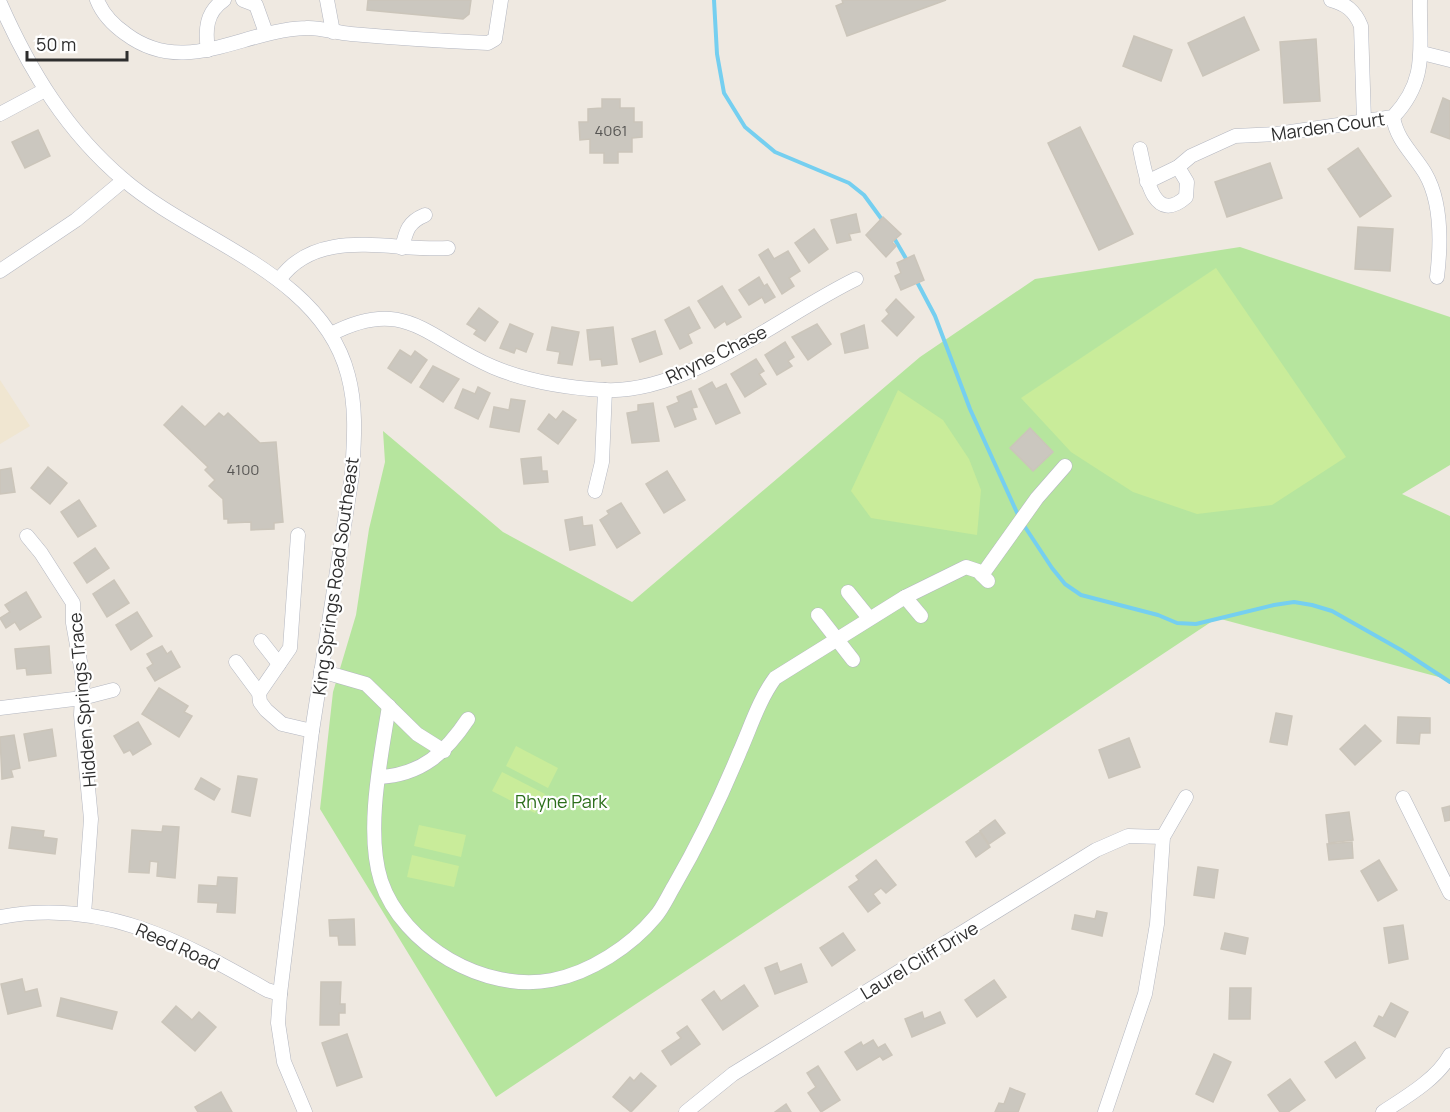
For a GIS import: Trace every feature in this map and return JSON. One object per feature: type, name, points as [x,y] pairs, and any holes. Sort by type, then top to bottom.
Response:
[{"type":"street","points":[[97,0],[111,22],[145,46],[183,54],[208,50],[266,33],[307,28],[333,32],[488,43],[495,39],[501,0]]},
{"type":"street","points":[[208,50],[205,33],[208,18],[215,6],[224,0]]},
{"type":"street","points":[[243,0],[256,5],[266,33]]},
{"type":"street","points":[[327,0],[333,32]]},
{"type":"street","points":[[1331,0],[1349,7],[1357,16],[1361,26],[1364,121]]},
{"type":"street","name":"Marden Court","points":[[1148,182],[1178,167],[1191,156],[1236,136],[1277,134],[1393,117],[1405,105],[1417,82],[1422,53],[1420,0]]},
{"type":"street","name":"King Springs Road Southeast","points":[[0,3],[45,90],[76,133],[124,180],[169,212],[279,280],[313,309],[331,334],[349,377],[355,435],[347,516],[312,731],[278,1023],[284,1062],[305,1112]]},
{"type":"street","points":[[1422,53],[1450,60]]},
{"type":"street","points":[[0,114],[45,90]]},
{"type":"street","points":[[1393,117],[1396,133],[1426,176],[1436,202],[1439,259],[1437,277]]},
{"type":"street","points":[[1140,149],[1148,182],[1156,200],[1161,204],[1172,205],[1182,201],[1188,192],[1187,182],[1178,167]]},
{"type":"street","points":[[0,271],[83,215],[124,180]]},
{"type":"street","points":[[402,248],[407,228],[425,215]]},
{"type":"street","points":[[279,280],[299,260],[316,251],[342,244],[448,248]]},
{"type":"street","name":"Rhyne Chase","points":[[331,334],[376,317],[399,319],[417,325],[454,348],[511,373],[605,390],[663,381],[697,367],[856,279]]},
{"type":"street","points":[[595,490],[602,462],[605,390]]},
{"type":"street","points":[[389,706],[379,777],[375,842],[377,861],[387,897],[404,924],[429,946],[474,971],[512,981],[552,980],[596,964],[628,942],[656,916],[688,861],[740,753],[763,694],[775,678],[905,597],[966,567],[985,578],[1030,510],[1065,466]]},
{"type":"street","points":[[259,693],[290,648],[298,535]]},
{"type":"street","name":"Hidden Springs Trace","points":[[27,536],[41,553],[73,603],[73,623],[83,678],[83,739],[91,819],[84,914]]},
{"type":"street","points":[[848,592],[869,618]]},
{"type":"street","points":[[905,597],[921,616]]},
{"type":"street","points":[[818,615],[853,660]]},
{"type":"street","points":[[261,641],[279,664]]},
{"type":"street","points":[[236,662],[259,693],[260,702],[282,724],[312,731]]},
{"type":"street","points":[[321,671],[366,684],[417,734],[444,752]]},
{"type":"street","points":[[0,708],[82,698],[113,690]]},
{"type":"street","points":[[379,777],[405,771],[431,761],[444,752],[468,719]]},
{"type":"street","points":[[1105,1112],[1145,994],[1157,924],[1163,837],[1186,797]]},
{"type":"street","points":[[1403,798],[1450,893]]},
{"type":"street","name":"Laurel Cliff Drive","points":[[686,1112],[733,1074],[1096,850],[1128,836],[1163,837]]},
{"type":"street","name":"Reed Road","points":[[0,917],[38,912],[84,914],[160,933],[267,990],[280,994]]},
{"type":"street","points":[[1383,1112],[1400,1108],[1438,1072],[1450,1055]]},
{"type":"shaded area","points":[[0,380],[30,426],[0,444]]},
{"type":"green space","name":"Rhyne Park","points":[[1240,247],[1450,317],[1450,465],[1402,494],[1450,516],[1450,680],[1217,618],[496,1097],[320,809],[333,692],[356,615],[369,529],[385,462],[383,431],[503,532],[632,602],[920,357],[1035,279]]},
{"type":"green space","points":[[1216,268],[1346,457],[1272,505],[1197,514],[1133,492],[1071,452],[1021,398]]},
{"type":"green space","points":[[898,390],[943,420],[969,459],[981,490],[977,535],[871,518],[851,491]]},
{"type":"green space","points":[[516,746],[558,768],[548,788],[506,766]]},
{"type":"green space","points":[[502,772],[545,794],[535,813],[492,791]]},
{"type":"green space","points":[[419,825],[466,835],[461,857],[414,846]]},
{"type":"green space","points":[[412,855],[459,866],[454,887],[407,877]]},
{"type":"building","points":[[368,0],[471,0],[469,14],[463,19],[367,10]]},
{"type":"building","points":[[842,0],[946,0],[847,36],[836,6],[843,3]]},
{"type":"building","points":[[1244,17],[1259,50],[1203,76],[1188,43]]},
{"type":"building","points":[[1134,36],[1172,50],[1161,81],[1123,66]]},
{"type":"building","points":[[1316,39],[1320,101],[1284,103],[1280,42]]},
{"type":"building","points":[[1443,98],[1450,101],[1450,139],[1431,132]]},
{"type":"building","points":[[602,99],[620,99],[620,108],[634,108],[634,122],[642,122],[642,137],[632,138],[632,152],[618,152],[618,163],[604,163],[604,153],[590,153],[590,139],[580,140],[579,122],[588,122],[588,109],[602,108]]},
{"type":"building","points":[[1080,127],[1133,234],[1099,250],[1048,143]]},
{"type":"building","points":[[38,130],[50,156],[25,168],[12,142]]},
{"type":"building","points":[[1358,148],[1391,196],[1360,217],[1328,169]]},
{"type":"building","points":[[1270,163],[1282,198],[1227,217],[1215,182]]},
{"type":"building","points":[[856,214],[860,232],[849,234],[851,240],[837,243],[831,220]]},
{"type":"building","points":[[883,217],[901,234],[892,242],[896,246],[886,257],[866,235]]},
{"type":"building","points":[[1358,227],[1393,229],[1390,271],[1355,269]]},
{"type":"building","points":[[814,229],[828,249],[809,263],[795,243]]},
{"type":"building","points":[[768,249],[774,259],[788,251],[800,271],[789,278],[794,286],[782,294],[759,255]]},
{"type":"building","points":[[914,255],[924,280],[901,290],[895,276],[901,273],[897,263]]},
{"type":"building","points":[[759,277],[764,286],[767,284],[775,297],[765,303],[762,297],[749,305],[739,290]]},
{"type":"building","points":[[722,286],[741,317],[727,325],[725,321],[715,328],[698,301]]},
{"type":"building","points":[[896,299],[914,317],[897,336],[882,321],[889,314],[886,310]]},
{"type":"building","points":[[689,307],[700,328],[688,334],[692,343],[680,349],[665,320]]},
{"type":"building","points":[[479,308],[498,322],[485,341],[474,334],[477,330],[467,324]]},
{"type":"building","points":[[510,324],[533,334],[526,352],[516,348],[514,353],[500,348]]},
{"type":"building","points":[[817,324],[831,344],[808,360],[792,337]]},
{"type":"building","points":[[864,325],[868,348],[845,353],[841,334]]},
{"type":"building","points":[[552,327],[579,332],[572,365],[558,363],[560,352],[547,350]]},
{"type":"building","points":[[613,327],[617,364],[602,366],[601,359],[590,360],[587,330]]},
{"type":"building","points":[[655,331],[662,354],[640,362],[632,339]]},
{"type":"building","points":[[785,342],[794,357],[788,361],[792,366],[777,375],[765,355]]},
{"type":"building","points":[[400,350],[411,357],[415,351],[427,360],[411,383],[388,368]]},
{"type":"building","points":[[756,359],[764,371],[759,374],[766,384],[745,397],[731,374]]},
{"type":"building","points":[[433,366],[459,379],[443,402],[420,387]]},
{"type":"building","points":[[712,382],[716,389],[726,384],[740,413],[716,424],[699,389]]},
{"type":"building","points":[[478,387],[490,393],[478,419],[455,408],[463,389],[475,394]]},
{"type":"building","points":[[691,391],[697,407],[692,408],[696,419],[675,427],[667,407],[679,402],[677,397]]},
{"type":"building","points":[[511,399],[525,401],[519,432],[490,427],[494,407],[509,410]]},
{"type":"building","points":[[653,403],[659,441],[632,443],[627,413],[638,411],[638,405]]},
{"type":"building","points":[[182,406],[205,427],[219,413],[224,417],[228,413],[260,443],[276,442],[283,522],[274,523],[274,529],[251,530],[251,522],[228,523],[228,519],[224,519],[223,499],[209,486],[215,480],[205,470],[208,467],[164,425]]},
{"type":"building","points":[[563,411],[576,420],[558,444],[538,429],[549,414],[556,420]]},
{"type":"building","points":[[1030,428],[1053,452],[1033,471],[1010,448]]},
{"type":"building","points":[[541,457],[542,471],[547,471],[548,482],[524,484],[521,459]]},
{"type":"building","points":[[48,467],[67,483],[50,504],[31,488]]},
{"type":"building","points":[[11,468],[15,492],[0,494],[0,470]]},
{"type":"building","points":[[667,471],[685,500],[664,513],[646,484]]},
{"type":"building","points":[[79,500],[96,526],[78,537],[61,512]]},
{"type":"building","points":[[621,503],[640,533],[617,548],[600,520],[609,514],[607,511]]},
{"type":"building","points":[[582,517],[583,526],[592,525],[595,545],[570,550],[565,520]]},
{"type":"building","points":[[95,548],[109,568],[87,583],[74,563]]},
{"type":"building","points":[[114,580],[129,603],[107,617],[93,594]]},
{"type":"building","points":[[26,592],[41,617],[20,630],[15,622],[6,628],[0,618],[10,612],[5,605]]},
{"type":"building","points":[[137,612],[152,636],[131,650],[116,625]]},
{"type":"building","points":[[49,646],[51,673],[27,675],[26,668],[17,669],[15,649]]},
{"type":"building","points":[[162,646],[167,654],[171,651],[180,667],[155,681],[147,668],[153,664],[147,654]]},
{"type":"building","points":[[159,688],[188,706],[184,712],[192,716],[179,737],[142,714]]},
{"type":"building","points":[[1276,713],[1292,716],[1287,745],[1270,742]]},
{"type":"building","points":[[1398,717],[1430,718],[1430,733],[1420,733],[1419,744],[1397,743]]},
{"type":"building","points":[[138,722],[151,744],[133,755],[130,750],[124,753],[114,736]]},
{"type":"building","points":[[1365,725],[1381,741],[1355,765],[1340,749]]},
{"type":"building","points":[[52,729],[56,756],[29,761],[24,734]]},
{"type":"building","points":[[14,735],[20,768],[11,770],[13,777],[2,779],[0,737]]},
{"type":"building","points":[[1129,738],[1140,767],[1109,778],[1099,750]]},
{"type":"building","points":[[238,776],[257,779],[250,816],[232,812]]},
{"type":"building","points":[[201,778],[220,789],[214,800],[195,789]]},
{"type":"building","points":[[1450,806],[1450,820],[1445,821],[1442,808]]},
{"type":"building","points":[[1349,812],[1353,840],[1329,843],[1326,815]]},
{"type":"building","points":[[995,820],[1005,833],[989,844],[980,831]]},
{"type":"building","points":[[163,826],[179,827],[175,878],[157,876],[158,862],[150,861],[149,873],[129,872],[132,830],[162,832]]},
{"type":"building","points":[[12,827],[44,831],[43,837],[57,839],[55,854],[9,848]]},
{"type":"building","points":[[980,832],[990,847],[976,857],[966,842]]},
{"type":"building","points":[[1352,842],[1353,858],[1329,860],[1327,844]]},
{"type":"building","points":[[876,860],[896,885],[886,893],[881,888],[873,894],[880,903],[868,912],[849,887],[859,880],[856,876]]},
{"type":"building","points":[[1379,860],[1397,890],[1378,901],[1361,871]]},
{"type":"building","points":[[1198,867],[1218,870],[1214,898],[1194,895]]},
{"type":"building","points":[[218,877],[237,878],[235,913],[217,912],[218,903],[198,902],[199,885],[217,886]]},
{"type":"building","points":[[1097,911],[1107,913],[1102,936],[1072,929],[1075,915],[1095,919]]},
{"type":"building","points":[[354,919],[355,945],[339,945],[338,936],[330,936],[329,920]]},
{"type":"building","points":[[1403,925],[1408,959],[1389,963],[1384,928]]},
{"type":"building","points":[[843,933],[855,950],[832,966],[820,948]]},
{"type":"building","points":[[1225,933],[1248,938],[1245,954],[1221,949]]},
{"type":"building","points":[[777,963],[780,972],[801,964],[807,982],[775,994],[765,968]]},
{"type":"building","points":[[22,979],[25,992],[37,989],[41,1006],[8,1014],[1,984]]},
{"type":"building","points":[[994,980],[1006,997],[977,1017],[965,1000]]},
{"type":"building","points":[[321,982],[341,982],[340,1004],[345,1004],[345,1013],[339,1013],[339,1025],[320,1025]]},
{"type":"building","points":[[744,985],[758,1006],[723,1030],[702,1000],[714,991],[721,1001]]},
{"type":"building","points":[[1230,988],[1251,988],[1250,1019],[1229,1019]]},
{"type":"building","points":[[61,998],[117,1012],[112,1029],[57,1016]]},
{"type":"building","points":[[1391,1003],[1408,1012],[1395,1037],[1374,1026],[1379,1016],[1383,1018]]},
{"type":"building","points":[[176,1006],[192,1020],[199,1012],[216,1027],[195,1051],[162,1022]]},
{"type":"building","points":[[922,1012],[924,1019],[940,1012],[945,1023],[912,1037],[905,1019]]},
{"type":"building","points":[[687,1026],[700,1044],[671,1065],[662,1051],[681,1038],[677,1033]]},
{"type":"building","points":[[347,1034],[362,1077],[337,1086],[322,1043]]},
{"type":"building","points":[[873,1040],[878,1048],[885,1044],[892,1055],[883,1060],[880,1056],[857,1070],[845,1052],[861,1042],[863,1046]]},
{"type":"building","points":[[1355,1042],[1365,1058],[1336,1078],[1325,1062]]},
{"type":"building","points":[[1214,1054],[1231,1062],[1213,1102],[1196,1094]]},
{"type":"building","points":[[818,1066],[840,1100],[821,1112],[808,1093],[816,1087],[807,1073]]},
{"type":"building","points":[[641,1073],[656,1086],[631,1112],[613,1097],[630,1077],[634,1081]]},
{"type":"building","points":[[1290,1079],[1305,1100],[1288,1112],[1280,1112],[1268,1095]]},
{"type":"building","points":[[1010,1088],[1025,1094],[1018,1112],[995,1112],[999,1103],[1004,1104]]},
{"type":"building","points":[[221,1092],[232,1112],[198,1112],[195,1107]]},
{"type":"building","points":[[786,1104],[791,1112],[775,1112]]},
{"type":"waterway","points":[[714,0],[717,54],[724,93],[745,127],[775,152],[849,183],[864,195],[883,221]]},
{"type":"waterway","points":[[894,238],[908,262]]},
{"type":"waterway","points":[[916,280],[935,316],[970,409],[1019,517]]},
{"type":"waterway","points":[[1023,524],[1065,584],[1081,595],[1158,615],[1177,623],[1196,624],[1274,605],[1294,602],[1312,605],[1332,611],[1401,650],[1450,682]]}]
